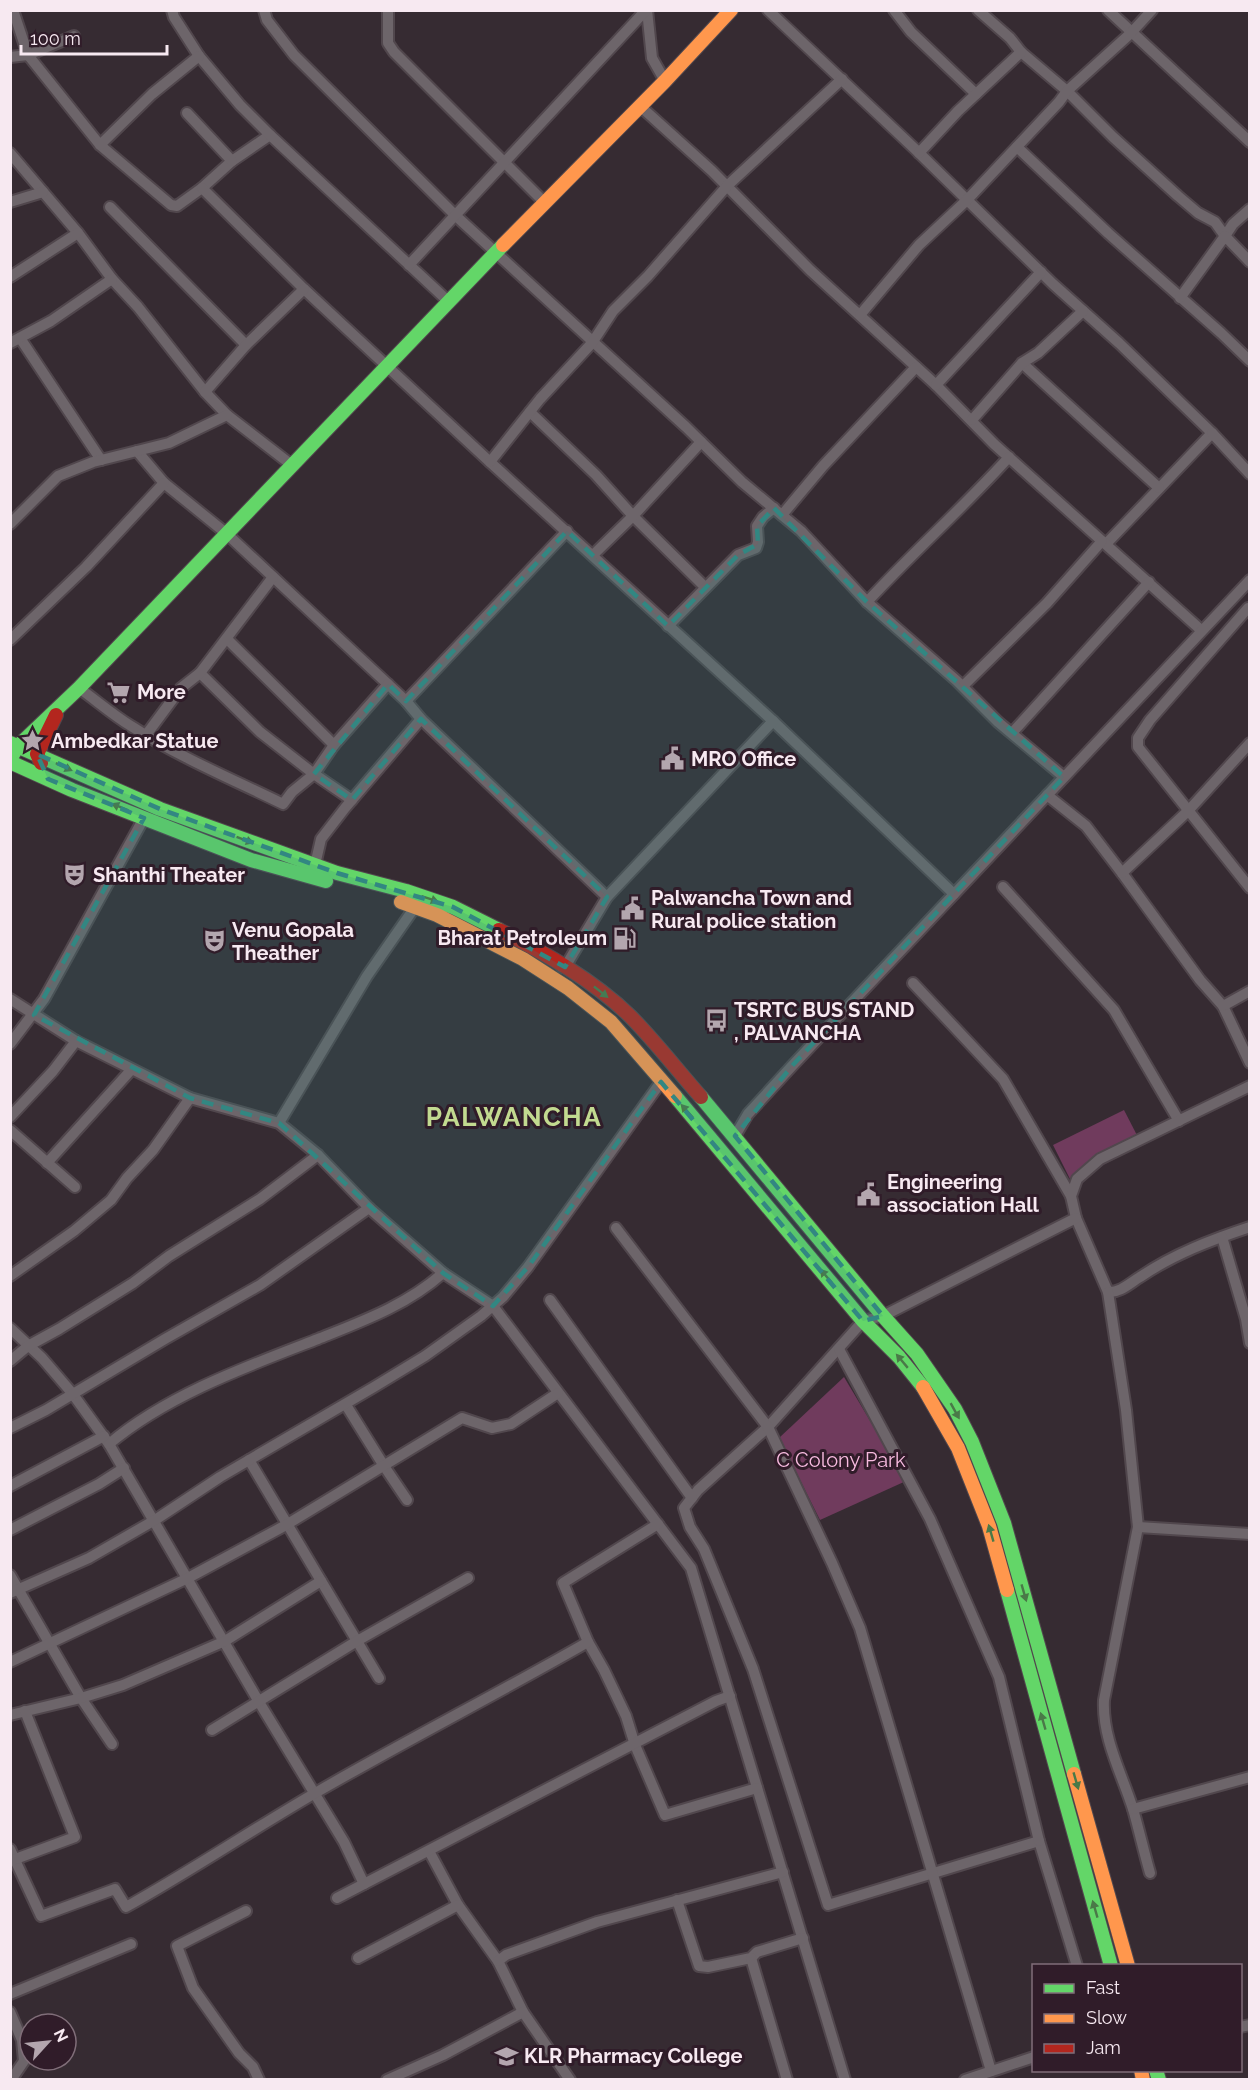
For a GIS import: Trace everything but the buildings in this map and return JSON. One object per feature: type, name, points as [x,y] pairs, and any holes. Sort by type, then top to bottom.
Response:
[{"type":"main road","points":[[731,10],[665,81],[448,301],[80,688],[14,745],[10,760],[48,779],[251,860],[415,907],[477,935],[536,967],[568,988],[610,1022],[707,1133],[863,1321],[919,1381],[958,1448],[989,1526],[1111,1964]]},
{"type":"main road","points":[[48,779],[37,754],[60,706]]},
{"type":"main road","points":[[14,745],[160,809],[337,873],[406,891],[453,907],[531,946],[565,967],[630,1016],[735,1136],[917,1354],[955,1409],[972,1442],[1004,1523],[1128,1964]]},
{"type":"street","points":[[13,10],[28,55],[99,145],[171,205],[177,206],[202,188],[232,161],[270,135]]},
{"type":"street","points":[[172,10],[198,56],[240,105],[448,301]]},
{"type":"street","points":[[264,10],[267,21],[294,55],[456,216],[742,482],[801,531],[867,602],[916,643],[1012,733],[1064,777]]},
{"type":"street","points":[[388,10],[388,42],[394,52],[544,202]]},
{"type":"street","points":[[409,266],[646,10]]},
{"type":"street","points":[[646,10],[652,58],[665,81]]},
{"type":"street","points":[[768,10],[920,153],[1041,272],[1119,343],[1250,474]]},
{"type":"street","points":[[894,10],[911,32],[976,94]]},
{"type":"street","points":[[978,10],[1178,196],[1198,213],[1215,222],[1250,262]]},
{"type":"street","points":[[1108,10],[1250,142]]},
{"type":"street","points":[[860,315],[919,245],[967,200],[1067,91],[1131,33],[1152,10]]},
{"type":"street","points":[[10,57],[28,55],[74,36]]},
{"type":"street","points":[[920,153],[976,94],[1021,52]]},
{"type":"street","points":[[99,145],[135,113],[152,94],[198,56]]},
{"type":"street","points":[[490,462],[530,412],[592,343],[613,311],[648,276],[727,186],[842,79]]},
{"type":"street","points":[[640,106],[727,186],[810,270],[936,384],[1009,457],[1201,630]]},
{"type":"street","points":[[187,113],[232,161]]},
{"type":"street","points":[[1017,147],[1250,361]]},
{"type":"street","points":[[10,153],[78,232],[112,279],[138,307],[205,392],[227,415],[293,466]]},
{"type":"street","points":[[202,188],[304,289],[773,721],[954,894]]},
{"type":"street","points":[[10,202],[43,192]]},
{"type":"street","points":[[110,207],[246,345]]},
{"type":"street","points":[[1180,297],[1233,224],[1250,209]]},
{"type":"street","points":[[10,277],[78,232]]},
{"type":"street","points":[[936,384],[1041,272]]},
{"type":"street","points":[[101,460],[15,340],[51,321],[112,279]]},
{"type":"street","points":[[205,392],[246,345],[304,289]]},
{"type":"street","points":[[972,420],[1022,363],[1038,353],[1083,311]]},
{"type":"street","points":[[1022,363],[1159,488]]},
{"type":"street","points":[[668,626],[738,555],[756,548],[757,526],[763,517],[778,512],[916,367]]},
{"type":"street","points":[[530,412],[596,475],[633,516],[705,587]]},
{"type":"street","points":[[10,524],[58,476],[101,460],[170,443],[227,415]]},
{"type":"street","points":[[963,686],[1212,434]]},
{"type":"street","points":[[593,555],[633,516],[701,442]]},
{"type":"street","points":[[137,451],[164,483],[227,534],[388,684],[607,897]]},
{"type":"street","points":[[867,602],[1009,457]]},
{"type":"street","points":[[10,640],[86,567],[164,483]]},
{"type":"street","points":[[406,701],[567,531]]},
{"type":"street","points":[[146,735],[180,688],[200,673],[273,578]]},
{"type":"street","points":[[707,1133],[735,1136],[748,1114],[1250,580]]},
{"type":"street","points":[[1012,733],[1149,582]]},
{"type":"street","points":[[1237,600],[1249,609],[1150,720],[1138,738],[1138,747],[1250,888]]},
{"type":"street","points":[[227,639],[334,745]]},
{"type":"street","points":[[200,673],[260,732],[352,800]]},
{"type":"street","points":[[80,688],[130,726],[182,755],[283,804],[292,792],[314,774],[334,745],[388,684]]},
{"type":"street","points":[[315,865],[321,839],[422,719]]},
{"type":"street","points":[[536,967],[565,967],[607,897],[773,721]]},
{"type":"street","points":[[1122,873],[1188,811],[1250,743]]},
{"type":"street","points":[[1047,795],[1086,826],[1200,980],[1223,1006],[1250,1063]]},
{"type":"street","points":[[10,1044],[34,1015],[81,935],[144,818]]},
{"type":"street","points":[[1003,887],[1114,1010],[1179,1121]]},
{"type":"street","points":[[279,1123],[367,976],[415,907]]},
{"type":"street","points":[[913,983],[1003,1079],[1071,1196],[1076,1218],[1108,1292],[1126,1410],[1138,1527],[1103,1711],[1111,1746],[1133,1809],[1150,1873]]},
{"type":"street","points":[[1223,1006],[1250,991]]},
{"type":"street","points":[[10,999],[76,1041],[190,1098],[279,1123],[318,1155],[369,1208],[443,1273],[493,1306],[691,1568],[845,2079]]},
{"type":"street","points":[[10,1117],[53,1071],[76,1041]]},
{"type":"street","points":[[47,1163],[131,1070]]},
{"type":"street","points":[[15,1591],[89,1558],[155,1520],[219,1477],[425,1356],[493,1306],[528,1268],[661,1082]]},
{"type":"street","points":[[1071,1196],[1077,1179],[1100,1160],[1250,1086]]},
{"type":"street","points":[[10,1276],[74,1231],[111,1200],[127,1178],[153,1150],[190,1098]]},
{"type":"street","points":[[10,1130],[75,1187]]},
{"type":"street","points":[[10,1361],[28,1346],[133,1283],[169,1256],[260,1199],[318,1155]]},
{"type":"street","points":[[10,1428],[46,1410],[260,1285],[369,1208]]},
{"type":"street","points":[[1039,1841],[828,1905],[753,1669],[704,1549],[690,1527],[684,1508],[768,1427],[863,1321],[883,1316],[1076,1218]]},
{"type":"street","points":[[1108,1292],[1114,1293],[1121,1290],[1150,1270],[1188,1249],[1250,1227]]},
{"type":"street","points":[[616,1228],[768,1427],[832,1563],[860,1628],[991,2071]]},
{"type":"street","points":[[1222,1237],[1246,1319],[1250,1343]]},
{"type":"street","points":[[10,1486],[106,1440],[198,1389],[399,1305],[426,1288],[443,1273]]},
{"type":"street","points":[[550,1300],[692,1498]]},
{"type":"street","points":[[10,1328],[72,1393],[124,1468],[344,1842],[364,1884]]},
{"type":"street","points":[[839,1349],[930,1519],[999,1677],[1039,1841],[1077,1964]]},
{"type":"street","points":[[10,1662],[188,1578],[286,1525],[462,1418],[492,1428],[511,1424],[558,1393]]},
{"type":"street","points":[[346,1404],[407,1500]]},
{"type":"street","points":[[249,1460],[379,1678]]},
{"type":"street","points":[[10,1530],[99,1484],[124,1468]]},
{"type":"street","points":[[658,1524],[563,1584],[588,1642],[626,1716],[635,1745],[665,1815],[757,1788]]},
{"type":"street","points":[[1138,1527],[1250,1533]]},
{"type":"street","points":[[10,1575],[15,1591],[51,1644],[81,1698],[112,1744]]},
{"type":"street","points":[[212,1730],[357,1641],[468,1578]]},
{"type":"street","points":[[10,1715],[123,1685],[225,1641],[321,1581]]},
{"type":"street","points":[[25,1711],[75,1837],[12,1856],[41,1916],[115,1889],[126,1907],[315,1793],[588,1642]]},
{"type":"street","points":[[337,1898],[716,1701],[730,1696]]},
{"type":"street","points":[[1133,1809],[1250,1777]]},
{"type":"street","points":[[429,1851],[458,1905],[498,1961],[523,2012],[570,2079]]},
{"type":"street","points":[[498,1961],[506,1955],[597,1922],[783,1872]]},
{"type":"street","points":[[676,1900],[699,1966],[708,1967],[751,1958],[758,1952],[803,1938]]},
{"type":"street","points":[[358,1958],[458,1905]]},
{"type":"street","points":[[246,1911],[177,1946],[193,1988],[239,2053],[253,2067],[259,2079]]},
{"type":"street","points":[[10,1994],[131,1944]]},
{"type":"street","points":[[751,1958],[787,2079]]},
{"type":"street","points":[[10,2012],[22,2040],[24,2061],[11,2079]]},
{"type":"street","points":[[387,2079],[443,2055],[523,2012]]},
{"type":"street","points":[[965,2079],[1032,2058]]},
{"type":"highlighted area","points":[[774,508],[867,602],[1064,777],[792,1066],[735,1136],[883,1316],[863,1321],[661,1082],[528,1267],[493,1306],[443,1273],[279,1123],[190,1098],[34,1015],[144,818],[48,779],[37,754],[160,809],[337,873],[453,907],[565,967],[607,897],[421,719],[352,800],[314,774],[388,684],[406,701],[567,531],[668,626],[738,555],[758,544],[757,526]]},
{"type":"green space","points":[[1124,1110],[1142,1145],[1071,1181],[1053,1145]]},
{"type":"green space","name":"C Colony Park","points":[[844,1377],[906,1481],[820,1520],[779,1438]]},
{"type":"traffic: fast","points":[[12,756],[18,746],[79,688],[503,245]]},
{"type":"traffic: fast","points":[[10,743],[160,809],[337,873],[406,891],[453,907],[499,930]]},
{"type":"traffic: fast","points":[[10,762],[72,790],[251,860],[326,881]]},
{"type":"traffic: fast","points":[[675,1096],[863,1321],[899,1357],[923,1387]]},
{"type":"traffic: fast","points":[[701,1097],[917,1354],[955,1409],[972,1442],[1004,1523],[1074,1774]]},
{"type":"traffic: fast","points":[[1007,1590],[1110,1964]]},
{"type":"traffic: fast","points":[[1157,2072],[1159,2080]]},
{"type":"traffic: slow","points":[[503,245],[665,81],[731,10]]},
{"type":"traffic: slow","points":[[401,902],[437,915],[523,959],[568,988],[611,1022],[675,1096]]},
{"type":"traffic: slow","points":[[923,1387],[958,1448],[989,1526],[1007,1590]]},
{"type":"traffic: slow","points":[[1074,1774],[1127,1964]]},
{"type":"traffic: slow","points":[[1141,2072],[1143,2080]]},
{"type":"traffic: jam","points":[[41,763],[37,754],[56,715]]},
{"type":"traffic: jam","points":[[499,930],[568,968],[616,1003],[648,1035],[701,1097]]},
{"type":"place","name":"More","points":[[119,692]]},
{"type":"place","name":"Ambedkar Statue","points":[[33,741]]},
{"type":"place","name":"MRO Office","points":[[673,759]]},
{"type":"place","name":"Shanthi Theater","points":[[75,875]]},
{"type":"place","name":"Palwancha Town and Rural police station","points":[[633,909]]},
{"type":"place","name":"Bharat Petroleum","points":[[625,938]]},
{"type":"place","name":"Venu Gopala Theather","points":[[214,941]]},
{"type":"place","name":"TSRTC BUS STAND , PALVANCHA","points":[[716,1021]]},
{"type":"place","name":"Engineering association Hall","points":[[869,1194]]},
{"type":"place","name":"KLR Pharmacy College","points":[[506,2056]]},
{"type":"district","name":"PALWANCHA","points":[[514,1117]]}]
